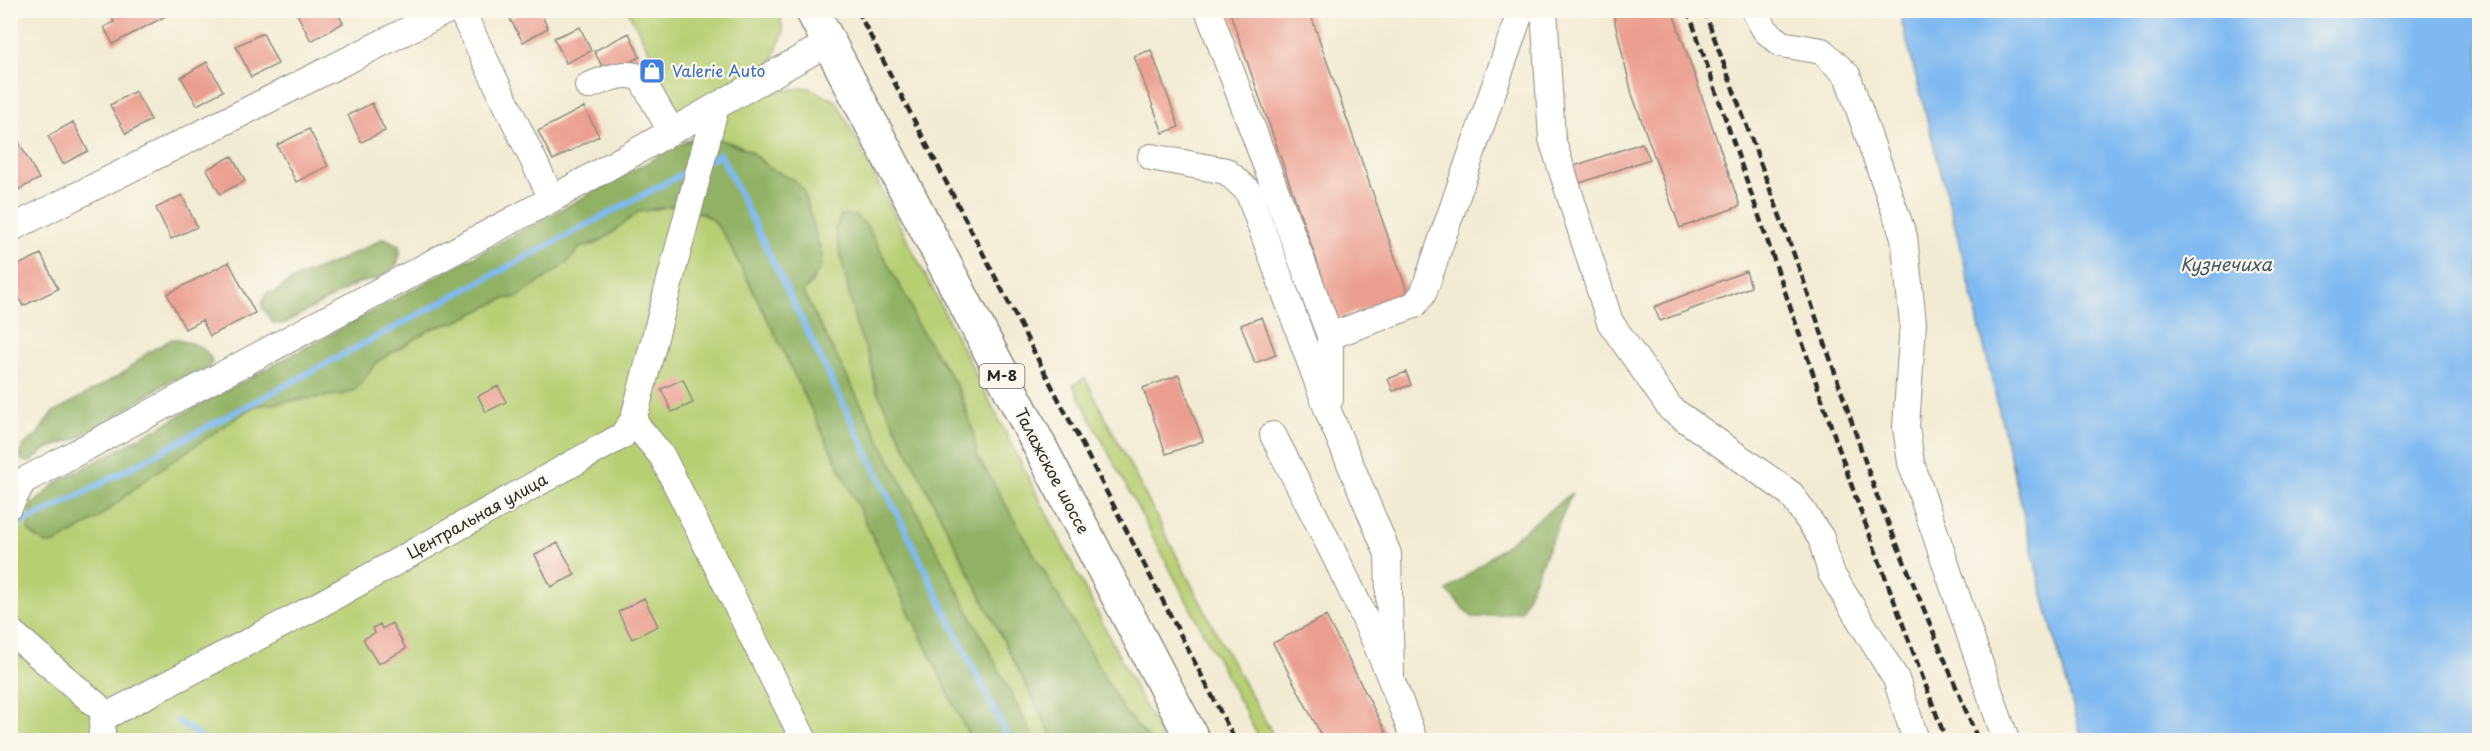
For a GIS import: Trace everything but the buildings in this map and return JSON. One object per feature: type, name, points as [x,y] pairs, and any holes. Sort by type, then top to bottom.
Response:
[{"type":"main road","name":"Талажское шоссе","points":[[812,10],[1193,741]]},
{"type":"lane","points":[[10,229],[448,10]]},
{"type":"lane","points":[[461,10],[552,199]]},
{"type":"lane","points":[[1208,10],[1330,336],[1331,416]]},
{"type":"lane","points":[[1330,336],[1414,305],[1423,294],[1521,10]]},
{"type":"lane","points":[[1544,10],[1552,139],[1610,322],[1671,409],[1791,494],[1821,538],[1831,573],[1896,679],[1916,741]]},
{"type":"lane","points":[[1754,10],[1765,30],[1782,44],[1822,51],[1847,75],[1904,237],[1912,323],[1906,427],[1911,463],[2006,741]]},
{"type":"lane","points":[[10,505],[17,480],[552,199],[828,44]]},
{"type":"lane","points":[[588,86],[618,76],[633,74],[641,78],[671,131]]},
{"type":"lane","points":[[716,106],[633,421],[662,456],[804,741]]},
{"type":"lane","points":[[1150,157],[1226,171],[1248,191],[1331,416],[1388,554],[1391,674]]},
{"type":"lane","name":"Центральная улица","points":[[104,711],[108,715],[317,606],[622,436],[633,421]]},
{"type":"lane","points":[[1273,435],[1346,576],[1391,674],[1414,741]]},
{"type":"lane","points":[[10,631],[104,711],[101,741]]},
{"type":"green space","points":[[628,11],[780,11],[783,33],[771,63],[680,114],[675,112],[651,83],[662,75]]},
{"type":"green space","points":[[809,88],[837,102],[1162,740],[1150,740],[1124,711],[982,464],[975,448],[967,411],[959,391],[916,323],[903,294],[835,230],[857,328],[870,359],[876,389],[1054,740],[1035,740],[803,292],[813,282],[819,244],[813,233],[803,189],[792,179],[769,168],[759,158],[738,145],[714,138],[687,141],[730,111],[758,97],[790,89]]},
{"type":"green space","points":[[715,138],[750,151],[769,168],[792,179],[803,189],[822,256],[820,269],[803,292],[1035,740],[971,740],[726,238],[713,220],[704,214],[672,206],[638,212],[604,239],[580,248],[567,263],[518,297],[503,299],[456,322],[433,328],[378,361],[355,390],[345,394],[254,406],[149,477],[98,518],[56,543],[46,544],[28,531],[34,504],[56,483],[687,141]]},
{"type":"green space","points":[[672,206],[695,210],[713,220],[726,238],[971,740],[11,740],[10,492],[34,504],[30,512],[66,537],[98,518],[149,477],[254,406],[345,394],[355,390],[378,361],[433,328],[456,322],[503,299],[518,297],[567,263],[580,248],[596,244],[638,212]]},
{"type":"green space","points":[[841,215],[856,216],[867,226],[911,306],[915,321],[956,385],[973,431],[978,461],[987,472],[1124,711],[1150,740],[1054,740],[876,389],[870,359],[857,328],[835,230]]},
{"type":"green space","points":[[384,238],[399,245],[400,254],[397,264],[385,275],[358,283],[283,324],[273,323],[262,307],[263,299],[268,292],[275,293],[294,279]]},
{"type":"green space","points":[[172,339],[196,345],[206,351],[212,362],[208,369],[169,381],[110,420],[76,439],[46,449],[31,462],[22,461],[20,452],[25,444],[37,435],[52,413],[122,374],[147,353]]},
{"type":"green space","points":[[1085,378],[1220,640],[1276,740],[1260,740],[1073,385]]},
{"type":"green space","points":[[1572,493],[1521,611],[1473,618],[1447,591]]},
{"type":"water","name":"Кузнечиха","points":[[1899,11],[2479,11],[2479,740],[2082,740],[2040,584],[1964,261]]},
{"type":"waterway","points":[[710,160],[720,154],[1009,740]]},
{"type":"waterway","points":[[10,528],[68,501],[690,170]]},
{"type":"waterway","points":[[177,721],[205,740]]},
{"type":"railway","points":[[857,10],[1235,740]]},
{"type":"railway","points":[[1688,10],[1858,504],[1946,740]]},
{"type":"railway","points":[[1704,10],[1803,279],[1877,496],[1978,740]]},
{"type":"place","name":"Valerie Auto","points":[[652,71]]}]
